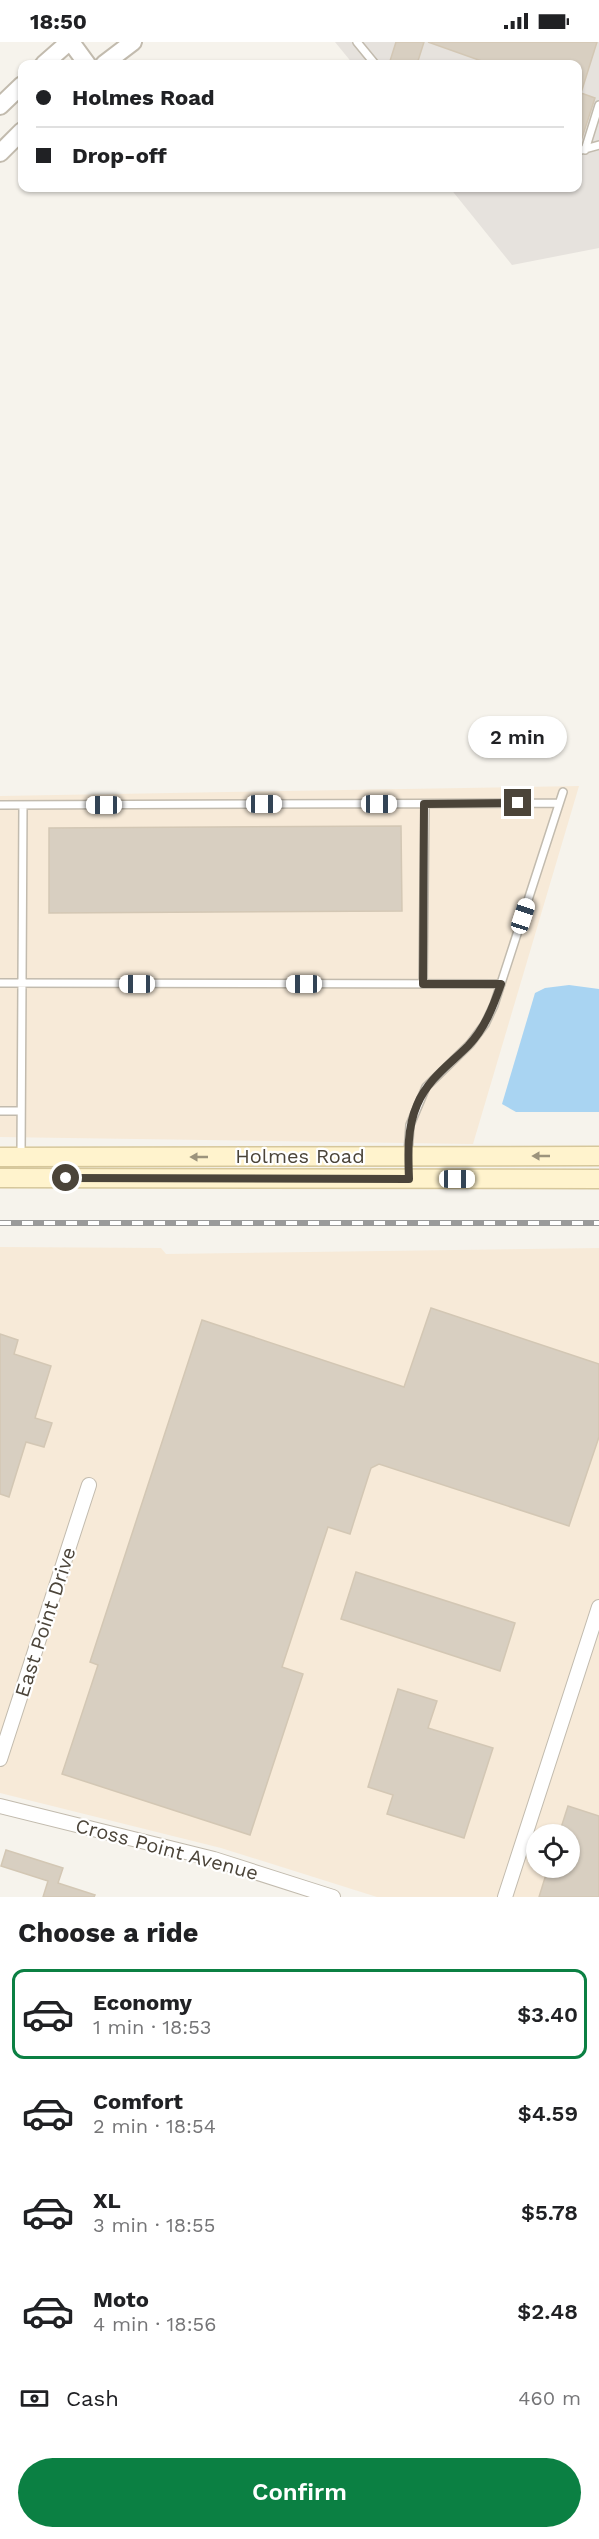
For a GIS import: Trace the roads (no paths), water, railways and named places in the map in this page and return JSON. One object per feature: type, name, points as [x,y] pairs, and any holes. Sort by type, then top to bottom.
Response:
[{"type":"main road","points":[[408,1156],[409,1179]]},
{"type":"main road","name":"Holmes Road","points":[[0,1157],[599,1156]]},
{"type":"main road","points":[[20,1178],[21,1157]]},
{"type":"main road","name":"Holmes Road","points":[[0,1178],[599,1179]]},
{"type":"street","points":[[49,60],[70,42],[84,60]]},
{"type":"street","points":[[109,60],[133,42]]},
{"type":"street","points":[[0,106],[18,89]]},
{"type":"street","points":[[0,153],[18,135]]},
{"type":"street","name":"East Point Drive","points":[[0,1759],[89,1485]]},
{"type":"street","points":[[505,1897],[599,1606]]},
{"type":"street","name":"Cross Point Avenue","points":[[0,1806],[214,1859],[333,1897]]},
{"type":"lane","points":[[357,42],[372,60]]},
{"type":"lane","points":[[582,148],[599,105]]},
{"type":"lane","points":[[582,150],[599,145]]},
{"type":"lane","points":[[408,1156],[410,1125],[426,1087],[470,1044],[485,1024],[501,984],[563,792]]},
{"type":"lane","points":[[0,805],[559,803]]},
{"type":"lane","points":[[423,984],[424,804]]},
{"type":"lane","points":[[21,1157],[23,805]]},
{"type":"lane","points":[[0,983],[501,984]]},
{"type":"lane","points":[[0,1111],[21,1111]]},
{"type":"water","points":[[569,985],[599,989],[599,1112],[516,1112],[502,1104],[535,993],[545,988]]},
{"type":"railway","points":[[0,1223],[599,1223]]}]
